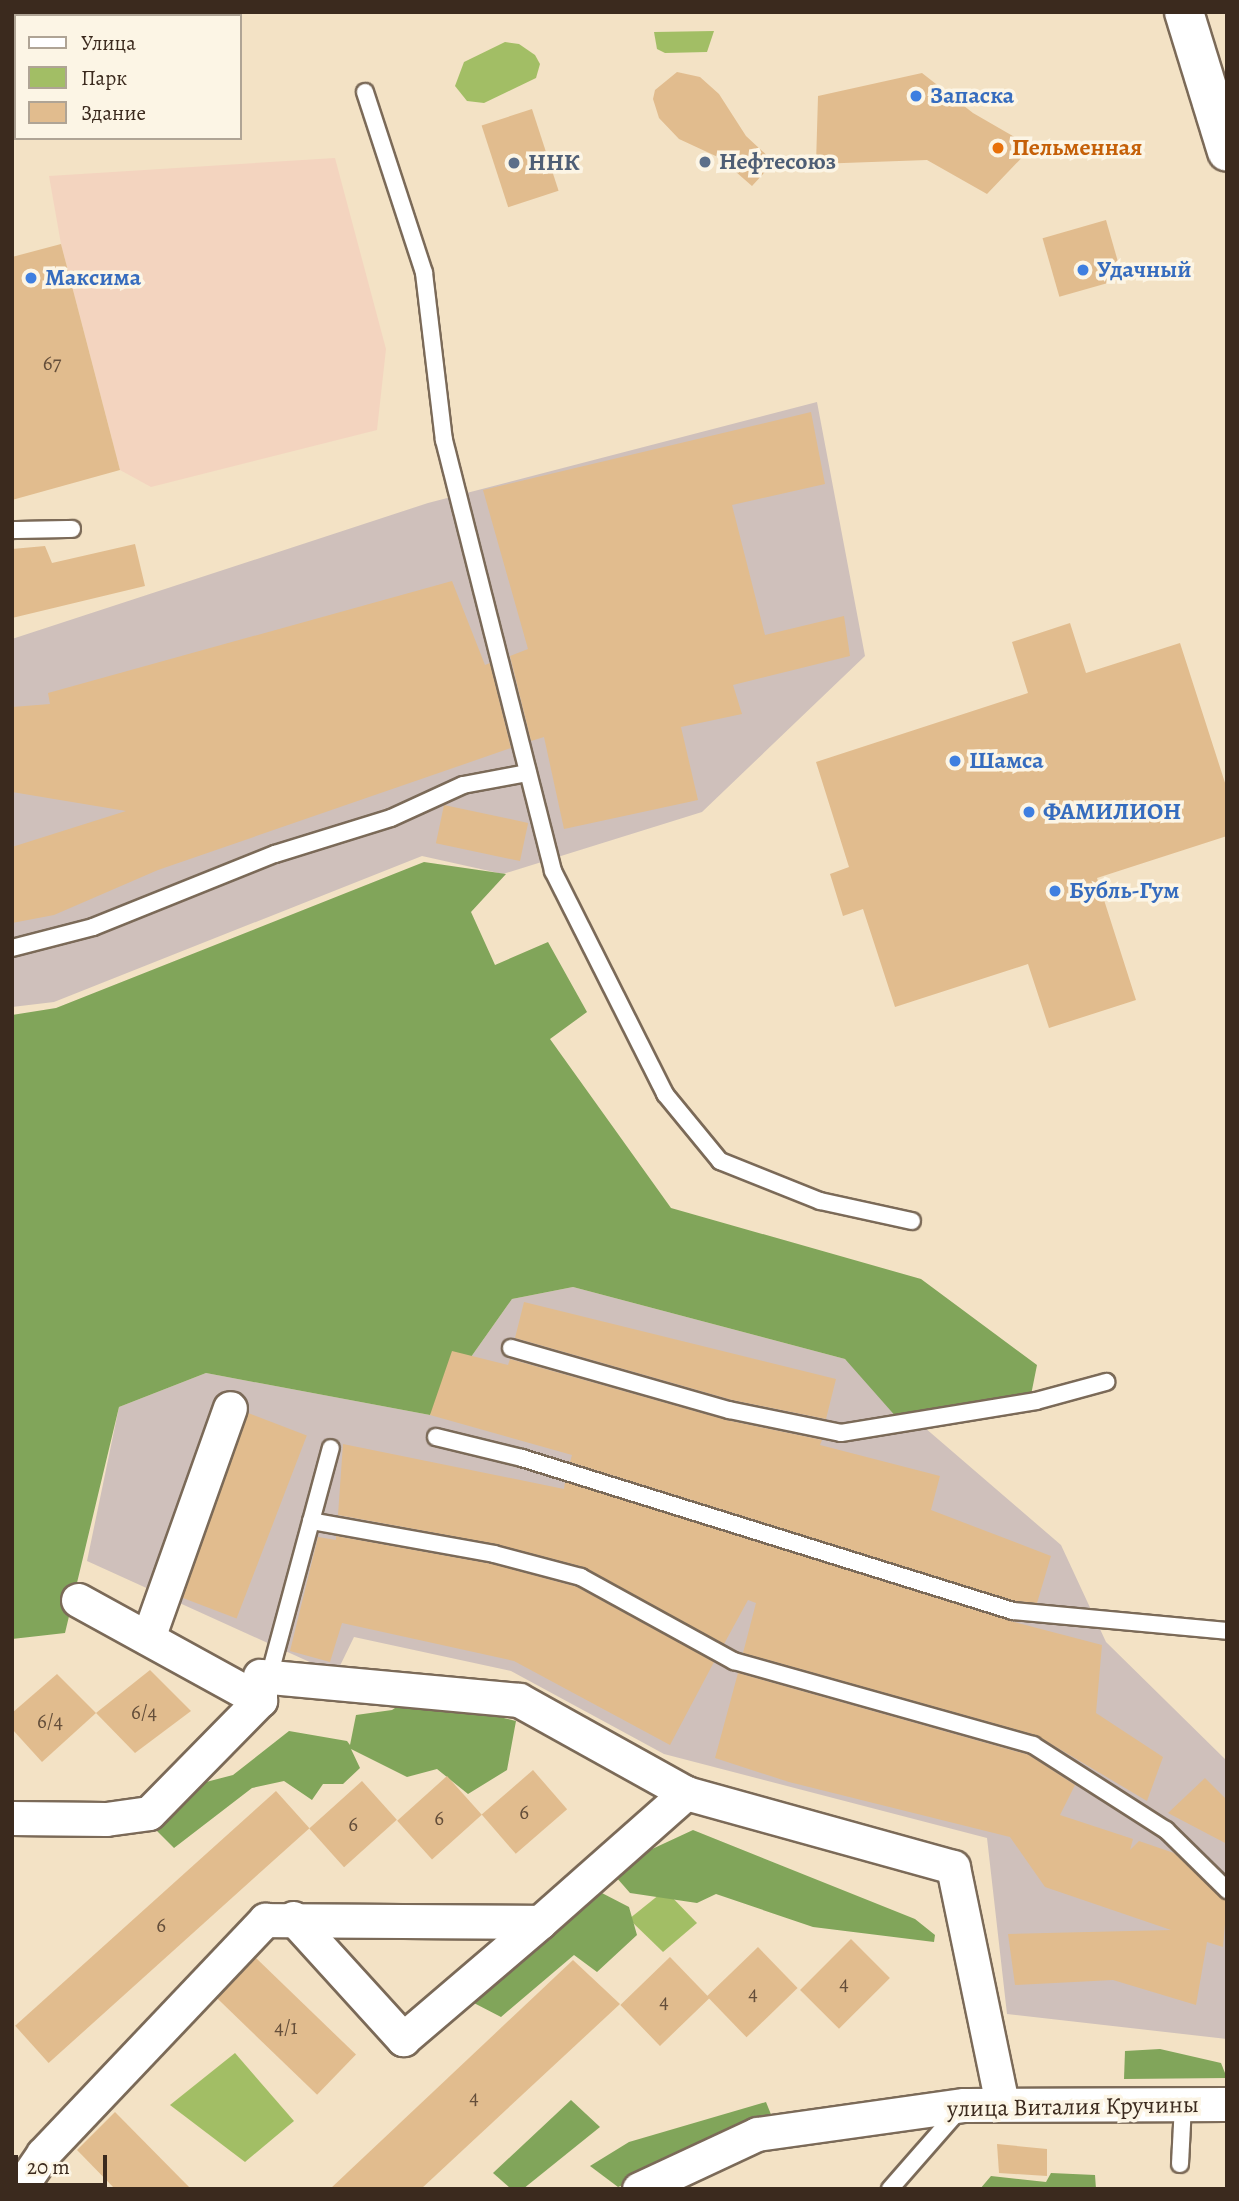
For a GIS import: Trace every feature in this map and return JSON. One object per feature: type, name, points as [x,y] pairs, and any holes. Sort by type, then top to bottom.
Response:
[{"type":"main road","points":[[1184,12],[1227,152]]},
{"type":"street","points":[[148,1638],[230,1408]]},
{"type":"street","points":[[78,1600],[148,1638],[265,1688],[519,1700],[686,1793],[953,1867],[1002,2103]]},
{"type":"street","points":[[12,1818],[106,1819],[149,1813],[265,1688]]},
{"type":"street","points":[[293,1918],[403,2039],[686,1793]]},
{"type":"street","points":[[19,2189],[43,2154],[265,1920],[293,1918],[540,1922]]},
{"type":"street","name":"улица Виталия Кручины","points":[[650,2186],[757,2134],[964,2105],[1227,2104]]},
{"type":"lane","points":[[365,92],[424,273],[444,440],[553,872],[665,1094],[720,1161],[820,1201],[912,1221]]},
{"type":"lane","points":[[12,530],[72,529]]},
{"type":"lane","points":[[12,948],[93,927],[275,854],[391,818],[464,785],[528,773]]},
{"type":"lane","points":[[511,1348],[729,1410],[841,1433],[1036,1401],[1106,1382]]},
{"type":"lane","points":[[436,1437],[522,1458],[1013,1611],[1227,1631]]},
{"type":"lane","points":[[265,1688],[331,1448]]},
{"type":"lane","points":[[311,1521],[494,1555],[581,1577],[734,1661],[1033,1745],[1166,1830],[1227,1890]]},
{"type":"lane","points":[[1180,2164],[1183,2104]]},
{"type":"lane","points":[[890,2189],[964,2105]]},
{"type":"shaded area","points":[[335,158],[386,349],[377,430],[151,487],[120,470],[61,244],[49,176]]},
{"type":"shaded area","points":[[817,402],[865,656],[702,812],[503,874],[422,856],[54,1002],[12,1007],[12,639],[428,503]]},
{"type":"shaded area","points":[[573,1287],[845,1359],[1061,1545],[1106,1642],[1227,1761],[1227,2039],[1007,2014],[987,1838],[664,1754],[511,1671],[354,1637],[336,1674],[87,1561],[119,1407],[206,1373],[430,1415],[512,1299]]},
{"type":"green space","points":[[714,31],[707,52],[665,53],[657,49],[654,32]]},
{"type":"green space","points":[[505,42],[519,44],[535,55],[540,64],[536,78],[484,103],[467,101],[455,86],[464,62]]},
{"type":"green space","points":[[424,862],[506,874],[471,912],[495,965],[548,942],[587,1012],[550,1039],[671,1208],[921,1279],[1037,1365],[1031,1395],[898,1419],[845,1359],[573,1287],[512,1299],[430,1415],[206,1373],[119,1407],[65,1633],[12,1639],[12,1015],[56,1008]]},
{"type":"green space","points":[[413,1696],[516,1721],[507,1770],[468,1794],[437,1769],[407,1777],[351,1749],[360,1768],[343,1784],[323,1784],[312,1800],[284,1781],[252,1788],[174,1848],[152,1826],[183,1788],[233,1775],[289,1731],[347,1741],[350,1745],[356,1715],[392,1710]]},
{"type":"green space","points":[[693,1830],[915,1919],[935,1935],[934,1942],[813,1927],[716,1894],[697,1903],[630,1893],[609,1869]]},
{"type":"green space","points":[[665,1890],[697,1923],[663,1952],[629,1919]]},
{"type":"green space","points":[[598,1891],[629,1907],[637,1935],[597,1972],[574,1955],[501,2017],[472,2002],[567,1924],[563,1914]]},
{"type":"green space","points":[[1160,2049],[1221,2063],[1227,2078],[1124,2079],[1125,2051]]},
{"type":"green space","points":[[235,2053],[294,2121],[245,2162],[170,2105]]},
{"type":"green space","points":[[571,2100],[600,2127],[523,2189],[511,2189],[493,2173]]},
{"type":"green space","points":[[766,2102],[774,2122],[618,2187],[590,2166],[629,2142]]},
{"type":"green space","points":[[1051,2173],[1095,2175],[1096,2189],[980,2189],[991,2176],[1046,2182]]},
{"type":"building","points":[[677,72],[700,77],[719,94],[746,136],[774,162],[752,186],[720,158],[679,139],[659,118],[653,99],[655,90]]},
{"type":"building","points":[[922,73],[973,113],[1032,147],[987,194],[927,160],[816,164],[818,96]]},
{"type":"building","points":[[532,109],[559,191],[508,207],[482,125]]},
{"type":"building","points":[[1106,220],[1123,279],[1059,297],[1043,238]]},
{"type":"building","points":[[61,244],[120,470],[12,500],[12,257]]},
{"type":"building","points":[[811,412],[825,484],[732,505],[765,635],[844,616],[850,656],[733,685],[742,714],[681,727],[698,800],[564,829],[544,737],[531,741],[510,656],[528,649],[483,490]]},
{"type":"building","points":[[135,544],[145,586],[12,618],[12,549],[45,546],[52,563]]},
{"type":"building","points":[[452,581],[485,665],[490,663],[511,748],[158,870],[54,915],[12,923],[12,847],[126,811],[12,792],[12,707],[50,704],[48,693]]},
{"type":"building","name":"ФАМИЛИОН","points":[[1070,623],[1086,673],[1180,643],[1227,789],[1227,836],[1097,878],[1136,1000],[1049,1028],[1028,964],[895,1007],[863,909],[843,916],[830,874],[849,867],[816,762],[1028,693],[1012,642]]},
{"type":"building","points":[[444,805],[528,823],[520,861],[436,843]]},
{"type":"building","points":[[524,1302],[836,1379],[826,1419],[732,1400],[515,1338]]},
{"type":"building","points":[[452,1351],[508,1365],[510,1359],[726,1420],[822,1440],[820,1445],[940,1476],[931,1510],[1051,1556],[1037,1603],[1015,1601],[570,1462],[572,1455],[430,1415]]},
{"type":"building","points":[[248,1413],[307,1436],[237,1619],[178,1596]]},
{"type":"building","points":[[343,1444],[564,1489],[565,1482],[1010,1621],[1102,1645],[1096,1713],[1163,1757],[1147,1801],[1036,1735],[743,1653],[756,1603],[748,1600],[724,1644],[584,1567],[496,1544],[338,1515]]},
{"type":"building","points":[[336,1536],[492,1564],[577,1587],[714,1662],[670,1745],[514,1661],[342,1623],[330,1662],[290,1651],[318,1537],[336,1540]]},
{"type":"building","points":[[150,1670],[191,1711],[135,1753],[96,1713]]},
{"type":"building","points":[[738,1673],[1029,1755],[1075,1785],[1060,1815],[1133,1839],[1130,1850],[1139,1841],[1174,1853],[1227,1900],[1223,1947],[1207,1942],[1196,2005],[1113,1980],[1015,1985],[1008,1934],[1171,1930],[1045,1887],[1010,1837],[789,1782],[715,1758]]},
{"type":"building","points":[[57,1674],[96,1713],[42,1762],[12,1729],[12,1713]]},
{"type":"building","points":[[533,1770],[567,1809],[516,1854],[482,1815]]},
{"type":"building","points":[[447,1776],[482,1815],[432,1859],[397,1821]]},
{"type":"building","points":[[1205,1778],[1227,1800],[1227,1844],[1168,1813]]},
{"type":"building","points":[[362,1781],[397,1820],[344,1867],[309,1829]]},
{"type":"building","points":[[276,1791],[309,1828],[49,2063],[15,2026]]},
{"type":"building","points":[[851,1939],[890,1978],[839,2029],[800,1990]]},
{"type":"building","points":[[758,1947],[798,1988],[747,2037],[707,1996]]},
{"type":"building","points":[[670,1957],[710,1998],[660,2046],[620,2005]]},
{"type":"building","points":[[256,1958],[356,2055],[317,2095],[217,1998]]},
{"type":"building","points":[[573,1960],[620,2004],[421,2189],[330,2189]]},
{"type":"building","points":[[115,2112],[191,2189],[115,2189],[77,2150]]},
{"type":"building","points":[[997,2144],[1047,2149],[1047,2176],[999,2173]]},
{"type":"place","name":"Запаска","points":[[916,96]]},
{"type":"place","name":"Пельменная","points":[[998,148]]},
{"type":"place","name":"Нефтесоюз","points":[[705,162]]},
{"type":"place","name":"ННК","points":[[514,163]]},
{"type":"place","name":"Удачный","points":[[1083,270]]},
{"type":"place","name":"Максима","points":[[31,278]]},
{"type":"place","name":"Шамса","points":[[955,761]]},
{"type":"place","name":"ФАМИЛИОН","points":[[1029,812]]},
{"type":"place","name":"Бубль-Гум","points":[[1055,891]]}]
